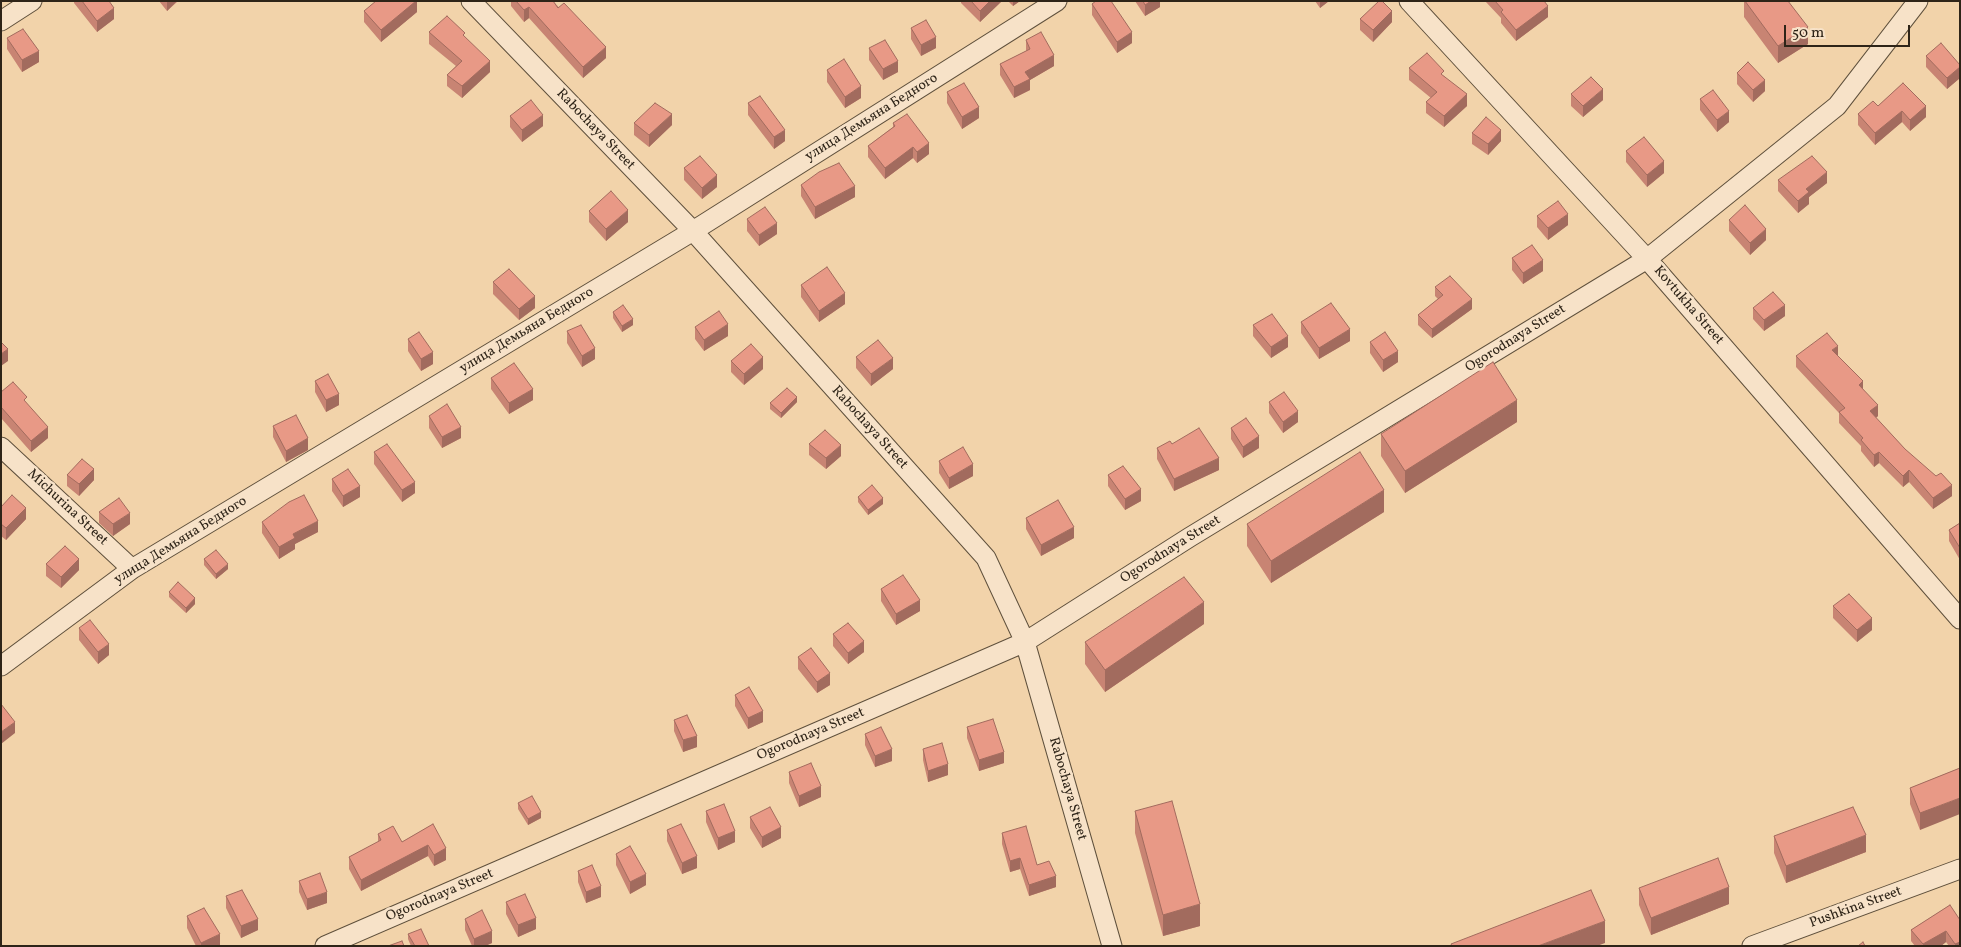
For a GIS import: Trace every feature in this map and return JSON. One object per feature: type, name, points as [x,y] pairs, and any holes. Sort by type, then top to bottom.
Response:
[{"type":"street","points":[[1,21],[32,1]]},
{"type":"street","name":"Rabochaya Street","points":[[471,1],[693,231],[986,558],[1025,642],[1112,946]]},
{"type":"street","name":"улица Демьяна Бедного","points":[[1,666],[132,569],[693,231],[1057,1]]},
{"type":"street","name":"Kovtukha Street","points":[[1409,1],[1647,258],[1960,619]]},
{"type":"street","name":"Ogorodnaya Street","points":[[325,946],[1025,642],[1190,537],[1647,258],[1837,106],[1918,1]]},
{"type":"street","name":"Michurina Street","points":[[1,447],[132,569]]},
{"type":"street","name":"Pushkina Street","points":[[1752,946],[1960,870]]},
{"type":"building","points":[[82,1],[109,1],[114,8],[97,21]]},
{"type":"building","points":[[376,1],[416,1],[381,30],[364,11]]},
{"type":"building","points":[[516,1],[553,1],[558,8],[564,3],[606,47],[583,67],[529,7],[524,10]]},
{"type":"building","points":[[971,1],[990,1],[980,11]]},
{"type":"building","points":[[1096,1],[1111,1],[1132,32],[1117,42],[1092,4]]},
{"type":"building","points":[[1143,1],[1151,1],[1145,5]]},
{"type":"building","points":[[1379,1],[1382,1],[1392,11],[1373,30],[1360,19]]},
{"type":"building","points":[[1495,1],[1544,1],[1548,6],[1516,30],[1501,12],[1503,10]]},
{"type":"building","points":[[1745,1],[1788,1],[1808,27],[1778,46]]},
{"type":"building","points":[[447,16],[465,33],[463,35],[490,61],[462,86],[447,75],[462,61],[429,32]]},
{"type":"building","points":[[926,20],[936,37],[921,45],[911,28]]},
{"type":"building","points":[[23,29],[39,51],[22,60],[7,38]]},
{"type":"building","points":[[1041,32],[1054,55],[1025,72],[1030,79],[1014,87],[1000,64],[1030,49],[1026,40]]},
{"type":"building","points":[[885,40],[898,61],[883,69],[869,48]]},
{"type":"building","points":[[1941,43],[1960,65],[1947,78],[1926,56]]},
{"type":"building","points":[[1427,53],[1444,71],[1441,74],[1467,94],[1444,116],[1426,102],[1437,92],[1409,68]]},
{"type":"building","points":[[844,59],[861,86],[845,97],[827,70]]},
{"type":"building","points":[[1748,62],[1765,80],[1753,90],[1737,73]]},
{"type":"building","points":[[1591,77],[1603,89],[1583,106],[1571,94]]},
{"type":"building","points":[[964,83],[979,107],[962,117],[947,92]]},
{"type":"building","points":[[1903,83],[1926,106],[1910,120],[1902,111],[1875,133],[1858,114],[1873,101],[1878,106]]},
{"type":"building","points":[[1713,90],[1729,111],[1717,120],[1700,99]]},
{"type":"building","points":[[760,96],[785,130],[774,137],[748,103]]},
{"type":"building","points":[[531,100],[543,115],[522,130],[510,116]]},
{"type":"building","points":[[655,103],[672,114],[649,135],[634,123]]},
{"type":"building","points":[[907,114],[929,143],[917,152],[913,147],[885,168],[868,146],[895,126],[893,123]]},
{"type":"building","points":[[1486,117],[1501,130],[1488,144],[1472,133]]},
{"type":"building","points":[[1644,137],[1664,161],[1647,175],[1626,151]]},
{"type":"building","points":[[700,156],[717,175],[702,188],[684,168]]},
{"type":"building","points":[[1812,156],[1827,172],[1806,189],[1809,192],[1798,201],[1778,180]]},
{"type":"building","points":[[839,163],[855,186],[815,207],[801,185],[819,172]]},
{"type":"building","points":[[611,191],[628,210],[606,229],[589,211]]},
{"type":"building","points":[[1558,201],[1568,214],[1548,228],[1537,216]]},
{"type":"building","points":[[1745,205],[1766,229],[1750,243],[1729,220]]},
{"type":"building","points":[[765,207],[777,223],[759,235],[747,219]]},
{"type":"building","points":[[1532,245],[1543,260],[1523,273],[1512,258]]},
{"type":"building","points":[[827,267],[845,293],[819,311],[801,285]]},
{"type":"building","points":[[509,269],[535,296],[519,309],[493,282]]},
{"type":"building","points":[[1450,276],[1472,299],[1432,329],[1418,315],[1443,295],[1435,287]]},
{"type":"building","points":[[1773,292],[1785,305],[1764,320],[1753,308]]},
{"type":"building","points":[[1331,303],[1350,329],[1319,348],[1301,322]]},
{"type":"building","points":[[623,305],[633,319],[622,326],[613,312]]},
{"type":"building","points":[[719,311],[728,324],[704,340],[695,327]]},
{"type":"building","points":[[1272,314],[1288,336],[1271,347],[1253,325]]},
{"type":"building","points":[[581,325],[595,348],[582,356],[567,331]]},
{"type":"building","points":[[419,332],[433,352],[421,359],[408,339]]},
{"type":"building","points":[[1385,332],[1398,351],[1383,360],[1370,342]]},
{"type":"building","points":[[1827,333],[1838,346],[1832,350],[1863,381],[1859,385],[1878,405],[1870,411],[1905,449],[1936,476],[1941,473],[1952,485],[1933,498],[1909,470],[1903,476],[1879,452],[1874,455],[1861,440],[1863,438],[1839,412],[1845,408],[1796,356]]},
{"type":"building","points":[[878,340],[893,358],[871,374],[856,357]]},
{"type":"building","points":[[1,342],[8,349],[1,354]]},
{"type":"building","points":[[751,344],[763,357],[744,374],[731,361]]},
{"type":"building","points":[[1493,362],[1517,400],[1405,471],[1381,434]]},
{"type":"building","points":[[514,363],[533,389],[509,403],[491,378]]},
{"type":"building","points":[[328,374],[339,394],[326,400],[315,381]]},
{"type":"building","points":[[13,382],[27,397],[24,400],[48,427],[31,441],[1,407],[1,392]]},
{"type":"building","points":[[787,388],[797,397],[781,413],[770,403]]},
{"type":"building","points":[[1284,392],[1298,411],[1283,422],[1269,402]]},
{"type":"building","points":[[447,404],[461,427],[442,437],[429,416]]},
{"type":"building","points":[[296,415],[308,438],[286,451],[273,426]]},
{"type":"building","points":[[1246,418],[1259,436],[1243,447],[1231,428]]},
{"type":"building","points":[[1199,428],[1219,458],[1174,479],[1157,448],[1170,441],[1172,444]]},
{"type":"building","points":[[825,430],[841,445],[826,458],[809,444]]},
{"type":"building","points":[[387,444],[415,482],[402,490],[374,452]]},
{"type":"building","points":[[963,447],[973,464],[949,478],[939,461]]},
{"type":"building","points":[[1360,452],[1384,490],[1271,561],[1247,524]]},
{"type":"building","points":[[82,459],[94,469],[79,484],[67,475]]},
{"type":"building","points":[[1123,466],[1141,489],[1125,499],[1108,475]]},
{"type":"building","points":[[348,469],[360,486],[343,496],[332,479]]},
{"type":"building","points":[[872,485],[883,498],[868,510],[858,497]]},
{"type":"building","points":[[12,495],[26,508],[6,528],[1,524],[1,507]]},
{"type":"building","points":[[304,495],[318,521],[293,534],[295,538],[279,547],[262,522],[289,502]]},
{"type":"building","points":[[119,498],[130,513],[113,524],[99,512]]},
{"type":"building","points":[[1058,500],[1074,527],[1041,545],[1026,518]]},
{"type":"building","points":[[1960,523],[1960,548],[1949,530]]},
{"type":"building","points":[[65,546],[79,559],[61,577],[46,564]]},
{"type":"building","points":[[216,550],[228,564],[216,574],[204,559]]},
{"type":"building","points":[[903,575],[920,600],[896,614],[881,589]]},
{"type":"building","points":[[1184,577],[1204,602],[1105,670],[1085,642]]},
{"type":"building","points":[[178,582],[195,598],[186,608],[169,592]]},
{"type":"building","points":[[1849,594],[1872,618],[1857,630],[1833,606]]},
{"type":"building","points":[[90,620],[109,644],[98,652],[79,628]]},
{"type":"building","points":[[848,623],[864,641],[848,653],[833,634]]},
{"type":"building","points":[[811,648],[830,673],[817,682],[798,657]]},
{"type":"building","points":[[749,687],[763,711],[748,718],[735,695]]},
{"type":"building","points":[[1,704],[15,722],[1,732]]},
{"type":"building","points":[[687,715],[697,736],[683,740],[674,720]]},
{"type":"building","points":[[993,719],[1004,752],[979,760],[967,727]]},
{"type":"building","points":[[881,727],[892,749],[875,756],[865,734]]},
{"type":"building","points":[[942,743],[948,764],[928,771],[923,749]]},
{"type":"building","points":[[811,763],[821,786],[799,796],[789,772]]},
{"type":"building","points":[[1960,768],[1960,798],[1920,813],[1910,788]]},
{"type":"building","points":[[532,796],[541,812],[528,819],[518,803]]},
{"type":"building","points":[[1172,801],[1200,904],[1163,915],[1135,811]]},
{"type":"building","points":[[724,804],[735,831],[718,838],[706,811]]},
{"type":"building","points":[[770,807],[781,827],[762,837],[750,817]]},
{"type":"building","points":[[1853,807],[1866,835],[1786,866],[1774,836]]},
{"type":"building","points":[[433,824],[446,848],[434,855],[428,845],[361,880],[349,857],[381,840],[378,834],[393,826],[402,842]]},
{"type":"building","points":[[681,824],[697,856],[682,863],[667,830]]},
{"type":"building","points":[[1026,826],[1037,865],[1049,861],[1056,876],[1029,885],[1020,858],[1010,861],[1002,833]]},
{"type":"building","points":[[630,846],[646,874],[630,882],[616,854]]},
{"type":"building","points":[[1718,858],[1729,887],[1651,918],[1639,888]]},
{"type":"building","points":[[592,865],[601,886],[586,892],[578,871]]},
{"type":"building","points":[[320,873],[327,892],[307,899],[299,881]]},
{"type":"building","points":[[242,890],[258,919],[241,926],[226,896]]},
{"type":"building","points":[[1591,890],[1605,921],[1538,946],[1452,946],[1451,944]]},
{"type":"building","points":[[525,894],[536,918],[518,925],[506,902]]},
{"type":"building","points":[[1950,905],[1960,920],[1960,942],[1955,944],[1946,931],[1923,944],[1911,930]]},
{"type":"building","points":[[204,908],[220,934],[201,943],[187,916]]},
{"type":"building","points":[[482,910],[492,931],[474,939],[465,919]]},
{"type":"building","points":[[421,929],[429,946],[415,946],[408,934]]},
{"type":"building","points":[[402,941],[404,946],[388,946]]}]
